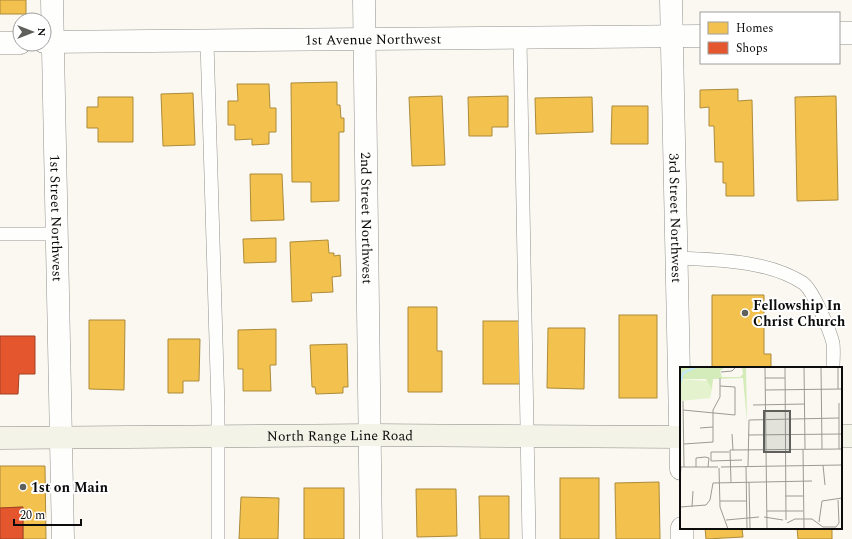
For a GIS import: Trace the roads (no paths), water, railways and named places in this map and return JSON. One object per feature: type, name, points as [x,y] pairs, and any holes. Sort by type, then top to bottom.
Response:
[{"type":"main road","name":"North Range Line Road","points":[[0,438],[61,436],[371,435],[680,437]]},
{"type":"street","name":"1st Street Northwest","points":[[51,12],[52,0]]},
{"type":"street","name":"2nd Street Northwest","points":[[364,0],[371,435],[371,539]]},
{"type":"street","name":"3rd Street Northwest","points":[[671,0],[680,392]]},
{"type":"street","points":[[840,33],[852,33]]},
{"type":"street","name":"1st Avenue Northwest","points":[[52,42],[207,42],[700,36]]},
{"type":"street","points":[[0,43],[12,43]]},
{"type":"street","name":"1st Street Northwest","points":[[49,52],[56,234],[63,539]]},
{"type":"lane","points":[[520,38],[529,539]]},
{"type":"lane","points":[[207,42],[218,436],[218,539]]},
{"type":"lane","points":[[0,234],[56,234]]},
{"type":"lane","points":[[677,258],[730,261],[778,271],[804,284],[827,326],[833,344],[833,367]]},
{"type":"place","name":"Fellowship In Christ Church","points":[[745,313]]},
{"type":"place","name":"1st on Main","points":[[23,487]]}]
